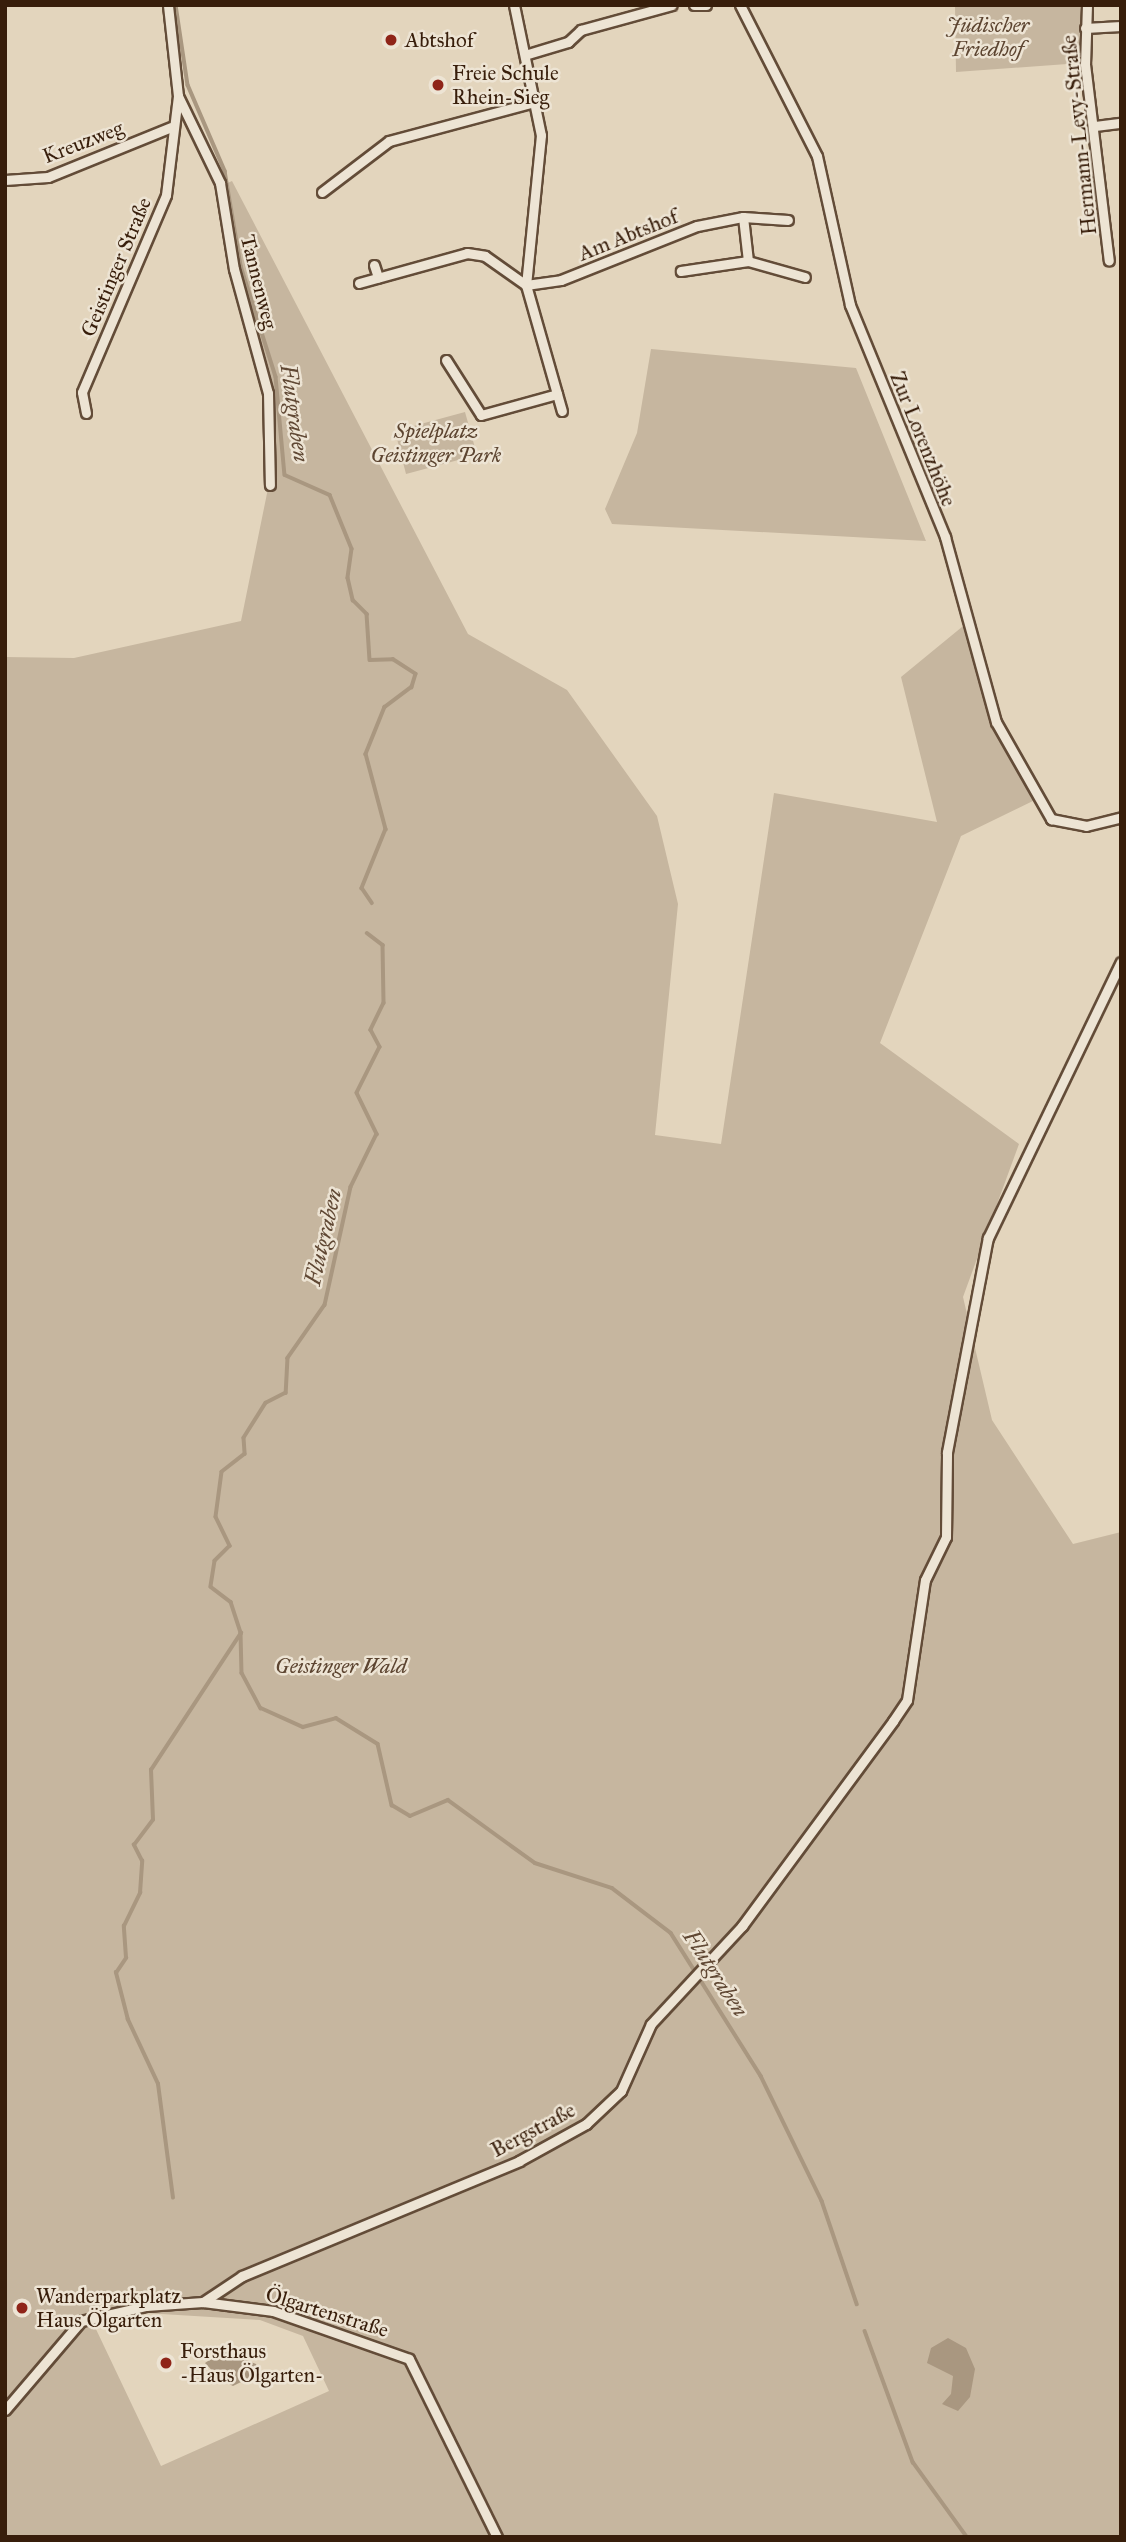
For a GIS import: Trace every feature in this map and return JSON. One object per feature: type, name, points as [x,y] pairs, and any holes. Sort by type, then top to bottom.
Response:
[{"type":"street","name":"Geistinger Straße","points":[[86,414],[82,392],[166,195],[171,127],[178,96],[168,5]]},
{"type":"street","points":[[514,5],[538,101],[526,285],[562,411]]},
{"type":"street","points":[[528,54],[568,42],[581,30],[672,5]]},
{"type":"street","points":[[694,5],[706,5]]},
{"type":"street","name":"Zur Lorenzhöhe","points":[[740,5],[817,156],[850,305],[945,537],[996,722],[1051,818],[1086,826],[1121,817]]},
{"type":"street","name":"Hermann-Levy-Straße","points":[[1087,5],[1085,29],[1109,261]]},
{"type":"street","points":[[1085,29],[1121,26]]},
{"type":"street","name":"Tannenweg","points":[[178,96],[220,183],[234,269],[268,393],[270,485]]},
{"type":"street","points":[[322,192],[389,141],[538,101]]},
{"type":"street","points":[[1095,126],[1121,123]]},
{"type":"street","name":"Kreuzweg","points":[[5,180],[48,177],[171,127]]},
{"type":"street","points":[[743,218],[748,261]]},
{"type":"street","name":"Am Abtshof","points":[[526,285],[561,280],[697,226],[743,218],[788,220]]},
{"type":"street","points":[[359,283],[467,253],[485,256],[526,285]]},
{"type":"street","points":[[681,271],[748,261],[805,277]]},
{"type":"street","points":[[374,265],[377,277]]},
{"type":"street","points":[[446,360],[481,415],[557,394]]},
{"type":"street","name":"Bergstraße","points":[[203,2301],[242,2276],[519,2161],[586,2124],[621,2091],[651,2024],[705,1969],[907,1700],[925,1580],[946,1537],[947,1452],[988,1238],[1121,962]]},
{"type":"street","points":[[5,2410],[81,2321],[146,2306],[203,2301]]},
{"type":"street","name":"Ölgartenstraße","points":[[203,2301],[273,2311],[409,2359],[498,2537]]},
{"type":"green space","name":"Jüdischer Friedhof","points":[[955,5],[1082,5],[1081,63],[956,72]]},
{"type":"green space","name":"Geistinger Wald","points":[[232,181],[468,634],[567,690],[657,816],[678,904],[655,1135],[721,1144],[774,793],[937,822],[901,677],[968,622],[996,721],[1037,799],[961,836],[880,1043],[1019,1144],[963,1297],[992,1420],[1073,1544],[1121,1532],[1121,2537],[5,2537],[5,657],[74,658],[241,621],[274,459],[268,392],[234,269],[221,186]],"holes":[[[145,2313],[260,2320],[303,2336],[329,2391],[161,2466],[94,2325]]]},
{"type":"green space","points":[[651,349],[856,368],[926,541],[612,524],[605,509],[637,433]]},
{"type":"green space","name":"Spielplatz Geistinger Park","points":[[465,412],[477,455],[406,474],[395,431]]},
{"type":"shaded area","points":[[948,2338],[966,2348],[975,2369],[970,2397],[958,2411],[942,2404],[951,2394],[953,2376],[927,2363],[931,2348]]},
{"type":"shaded area","points":[[223,2351],[256,2364],[259,2373],[233,2386],[221,2380],[205,2363]]},
{"type":"waterway","name":"Flutgraben","points":[[176,5],[188,85],[225,171],[241,266],[276,377],[285,475],[330,495],[352,549],[348,578],[353,600],[367,614],[370,660],[393,659],[416,674],[412,687],[385,707],[366,754],[386,829],[362,888],[372,903]]},
{"type":"waterway","name":"Flutgraben","points":[[367,933],[383,945],[384,1003],[371,1030],[380,1047],[357,1093],[377,1134],[351,1187],[325,1305],[288,1358],[286,1393],[266,1403],[244,1438],[245,1454],[222,1472],[216,1517],[230,1546],[215,1561],[211,1587],[231,1602],[241,1633],[242,1673],[261,1708],[303,1727],[336,1718],[378,1744],[392,1805],[410,1816],[448,1800],[535,1863],[612,1888],[671,1933],[761,2076],[822,2201],[857,2304]]},
{"type":"waterway","points":[[173,2198],[158,2084],[128,2020],[116,1973],[126,1958],[124,1926],[140,1893],[142,1861],[134,1845],[153,1820],[151,1770],[241,1633]]},
{"type":"waterway","name":"Flutgraben","points":[[865,2331],[913,2462],[967,2537]]},
{"type":"place","name":"Abtshof","points":[[391,40]]},
{"type":"place","name":"Freie Schule Rhein-Sieg","points":[[438,85]]},
{"type":"place","name":"Wanderparkplatz Haus Ölgarten","points":[[22,2308]]},
{"type":"place","name":"Forsthaus -Haus Ölgarten-","points":[[166,2363]]}]
